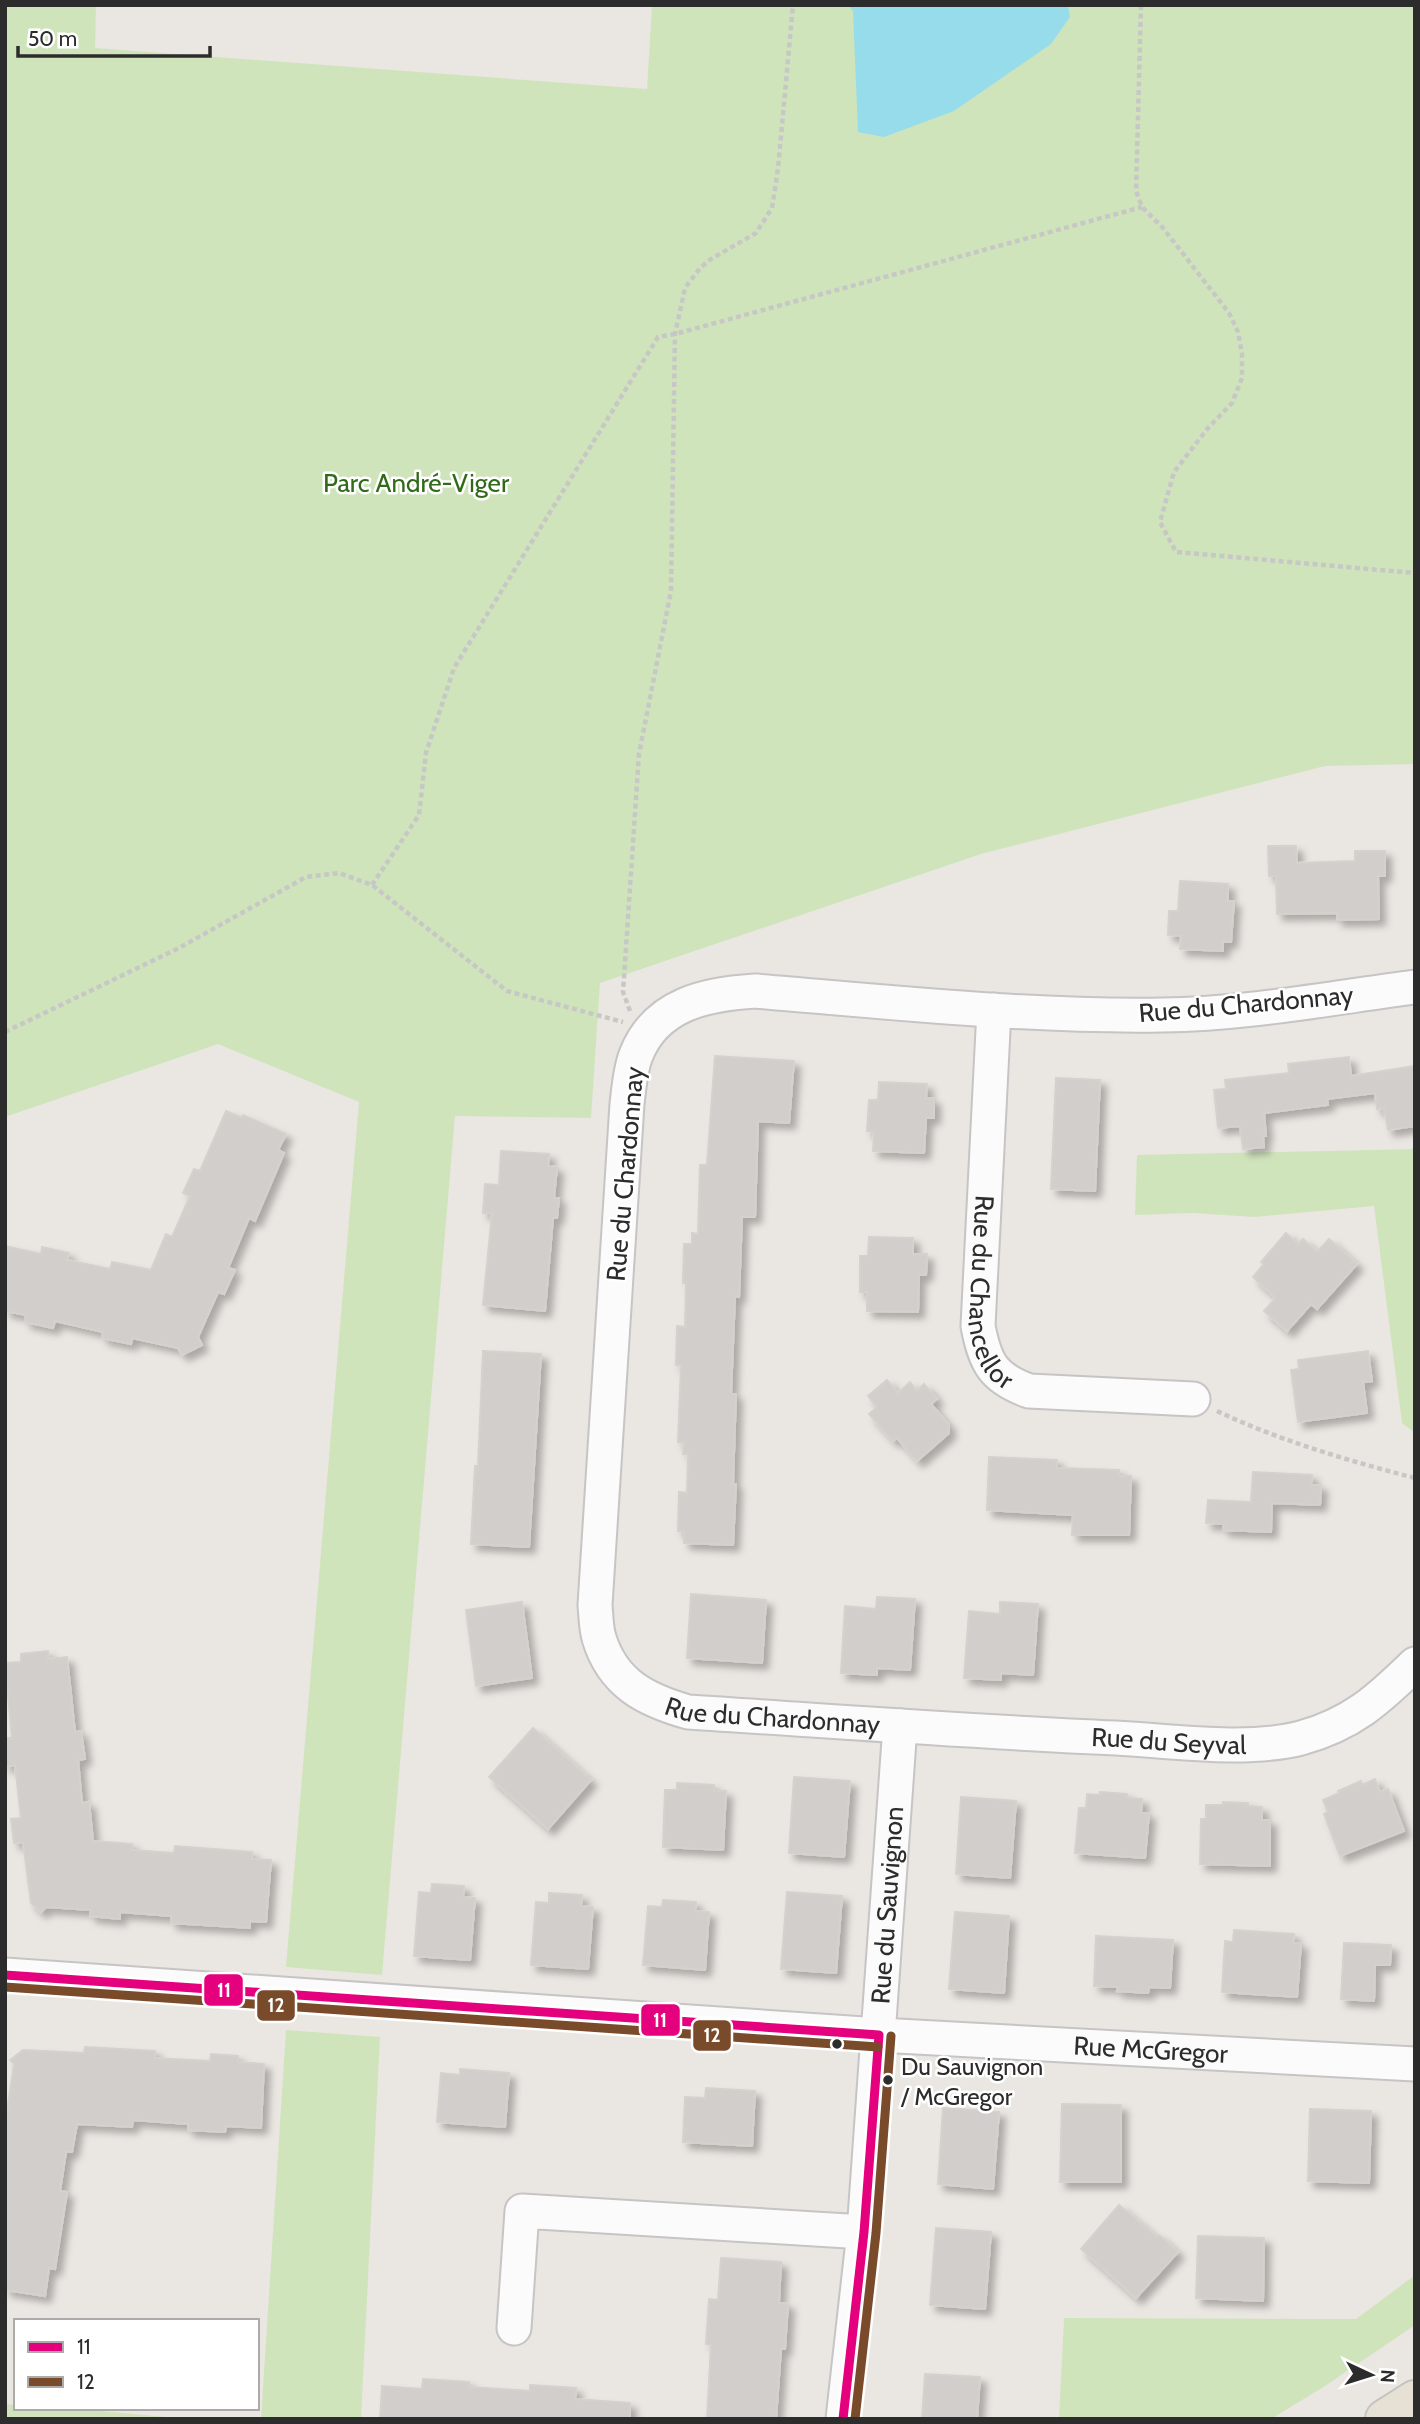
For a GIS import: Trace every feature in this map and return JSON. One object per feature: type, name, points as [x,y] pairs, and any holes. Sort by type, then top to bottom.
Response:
[{"type":"main road","points":[[1385,2419],[1415,2400]]},
{"type":"street","name":"Rue du Chardonnay","points":[[900,1726],[688,1712],[677,1709],[655,1702],[631,1688],[611,1664],[599,1638],[595,1605],[596,1574],[627,1104],[636,1055],[648,1033],[660,1020],[698,999],[722,993],[755,991],[994,1010],[1124,1015],[1202,1014],[1415,987]]},
{"type":"street","name":"Rue du Chancellor","points":[[994,1010],[978,1326],[983,1354],[994,1372],[1009,1384],[1028,1391],[1193,1399]]},
{"type":"street","name":"Rue du Seyval","points":[[900,1726],[1263,1745],[1302,1738],[1343,1722],[1374,1703],[1415,1664]]},
{"type":"street","name":"Rue du Sauvignon","points":[[843,2419],[864,2232],[900,1726]]},
{"type":"street","name":"Rue McGregor","points":[[5,1975],[879,2035],[1415,2064]]},
{"type":"street","points":[[514,2328],[522,2211],[864,2232]]},
{"type":"path","points":[[648,1033],[627,1008],[624,992],[639,754],[671,591],[675,334],[685,288],[692,278],[710,259],[756,233],[772,208],[793,5]]},
{"type":"path","points":[[1141,5],[1136,191],[1142,207],[1163,228],[1229,313],[1238,332],[1242,354],[1242,378],[1232,402],[1174,472],[1160,522],[1176,552],[1415,573]]},
{"type":"path","points":[[372,885],[419,815],[426,752],[454,668],[658,337],[1142,207]]},
{"type":"path","points":[[5,1032],[179,948],[306,877],[339,873],[372,885],[507,991],[614,1018],[648,1033]]},
{"type":"path","points":[[1193,1399],[1252,1426],[1367,1466],[1415,1478]]},
{"type":"green space","name":"Parc André-Viger","points":[[5,5],[96,5],[95,48],[647,89],[652,5],[1415,5],[1415,764],[1325,766],[981,854],[600,983],[591,1118],[455,1116],[382,1975],[286,1967],[359,1102],[218,1044],[5,1117]]},
{"type":"green space","points":[[1415,1149],[1415,1433],[1402,1423],[1374,1206],[1254,1217],[1193,1213],[1135,1215],[1137,1155]]},
{"type":"green space","points":[[286,2030],[380,2037],[361,2419],[261,2419]]},
{"type":"green space","points":[[1415,2275],[1415,2325],[1271,2419],[1059,2419],[1064,2318],[1356,2319]]},
{"type":"green space","points":[[5,2404],[14,2405],[14,2410],[88,2410],[189,2419],[5,2419]]},
{"type":"water","points":[[848,5],[1068,5],[1070,17],[1051,44],[954,111],[884,137],[858,132],[853,11]]},
{"type":"building","points":[[1268,846],[1296,846],[1297,863],[1355,861],[1355,851],[1385,851],[1385,876],[1378,876],[1379,919],[1337,920],[1337,913],[1277,914],[1276,876],[1269,876]]},
{"type":"building","points":[[1180,881],[1228,884],[1228,901],[1234,901],[1231,942],[1223,942],[1223,951],[1180,949],[1181,936],[1168,935],[1169,911],[1178,911]]},
{"type":"building","points":[[715,1056],[794,1061],[789,1123],[758,1121],[755,1217],[742,1217],[731,1394],[736,1394],[733,1545],[684,1543],[684,1532],[678,1531],[679,1492],[687,1493],[688,1454],[683,1454],[684,1442],[678,1442],[681,1365],[676,1365],[677,1326],[685,1327],[684,1244],[692,1244],[692,1233],[698,1234],[700,1165],[707,1165]]},
{"type":"building","points":[[1349,1057],[1351,1076],[1415,1066],[1415,1126],[1388,1130],[1384,1108],[1377,1109],[1375,1093],[1327,1099],[1328,1105],[1264,1113],[1264,1147],[1243,1149],[1240,1126],[1218,1128],[1214,1090],[1226,1089],[1225,1080],[1289,1073],[1288,1064]]},
{"type":"building","points":[[1056,1078],[1100,1080],[1095,1191],[1051,1189]]},
{"type":"building","points":[[879,1082],[927,1084],[926,1098],[934,1099],[934,1118],[926,1118],[924,1153],[873,1151],[874,1132],[867,1131],[869,1100],[878,1100]]},
{"type":"building","points":[[226,1111],[242,1118],[243,1115],[286,1134],[278,1150],[284,1153],[255,1221],[249,1218],[228,1268],[235,1270],[224,1294],[218,1292],[198,1337],[202,1345],[182,1355],[178,1348],[132,1338],[131,1344],[102,1338],[103,1332],[55,1321],[53,1328],[25,1322],[26,1315],[5,1311],[5,1246],[41,1254],[42,1247],[69,1253],[67,1260],[110,1269],[112,1262],[151,1270],[166,1234],[172,1237],[190,1196],[183,1193],[194,1169],[200,1171]]},
{"type":"building","points":[[501,1151],[549,1154],[548,1166],[557,1167],[554,1198],[559,1198],[557,1218],[553,1218],[545,1311],[483,1305],[492,1213],[483,1213],[485,1184],[499,1185]]},
{"type":"building","points":[[1286,1233],[1298,1244],[1303,1239],[1317,1252],[1329,1239],[1357,1264],[1317,1309],[1311,1304],[1287,1331],[1264,1311],[1276,1298],[1253,1277],[1264,1264],[1261,1262]]},
{"type":"building","points":[[869,1237],[913,1238],[913,1254],[927,1254],[926,1275],[919,1275],[918,1312],[867,1311],[867,1292],[860,1292],[860,1256],[868,1256]]},
{"type":"building","points":[[483,1351],[541,1354],[529,1547],[471,1544],[475,1466],[478,1466]]},
{"type":"building","points":[[1368,1351],[1372,1381],[1363,1382],[1367,1413],[1298,1422],[1291,1370],[1299,1369],[1298,1360]]},
{"type":"building","points":[[887,1380],[898,1393],[910,1382],[917,1391],[924,1384],[937,1399],[931,1404],[949,1425],[949,1433],[917,1461],[897,1438],[893,1441],[869,1414],[877,1407],[868,1396]]},
{"type":"building","points":[[989,1457],[1057,1460],[1057,1468],[1119,1470],[1119,1476],[1131,1476],[1129,1535],[1072,1535],[1073,1515],[987,1510]]},
{"type":"building","points":[[1253,1472],[1312,1475],[1311,1485],[1321,1485],[1320,1505],[1272,1503],[1271,1532],[1223,1530],[1224,1524],[1206,1523],[1208,1500],[1251,1502]]},
{"type":"building","points":[[691,1594],[766,1600],[762,1663],[687,1658]]},
{"type":"building","points":[[877,1597],[915,1599],[910,1670],[877,1668],[877,1675],[841,1673],[845,1606],[876,1609]]},
{"type":"building","points":[[522,1602],[532,1678],[476,1686],[466,1610]]},
{"type":"building","points":[[1000,1602],[1038,1604],[1033,1675],[1001,1673],[1001,1680],[964,1678],[969,1611],[1000,1614]]},
{"type":"building","points":[[48,1651],[48,1659],[67,1657],[75,1732],[81,1731],[85,1759],[78,1760],[82,1803],[89,1802],[93,1841],[132,1844],[132,1850],[174,1853],[175,1846],[252,1852],[252,1859],[271,1860],[266,1922],[250,1921],[250,1928],[171,1923],[171,1916],[120,1912],[120,1919],[90,1916],[91,1910],[46,1907],[41,1912],[31,1903],[23,1842],[14,1843],[11,1819],[21,1818],[15,1765],[5,1766],[5,1738],[12,1738],[5,1663],[21,1662],[21,1654]]},
{"type":"building","points":[[533,1728],[591,1780],[548,1829],[489,1777]]},
{"type":"building","points":[[794,1777],[850,1781],[844,1857],[789,1853]]},
{"type":"building","points":[[1375,1779],[1380,1792],[1388,1789],[1404,1831],[1340,1856],[1324,1814],[1328,1812],[1323,1800],[1361,1781],[1362,1785]]},
{"type":"building","points":[[677,1783],[714,1785],[714,1791],[726,1791],[723,1850],[663,1847],[665,1790],[677,1790]]},
{"type":"building","points":[[1100,1792],[1127,1794],[1127,1798],[1142,1799],[1141,1813],[1149,1813],[1145,1858],[1075,1853],[1079,1808],[1086,1808],[1087,1794],[1100,1795]]},
{"type":"building","points":[[961,1797],[1016,1801],[1010,1878],[956,1874]]},
{"type":"building","points":[[1223,1802],[1248,1803],[1248,1806],[1262,1807],[1262,1820],[1270,1820],[1270,1866],[1200,1864],[1201,1819],[1206,1819],[1206,1805],[1223,1805]]},
{"type":"building","points":[[432,1884],[464,1886],[463,1897],[475,1898],[470,1960],[414,1956],[419,1892],[431,1893]]},
{"type":"building","points":[[787,1892],[842,1896],[836,1973],[781,1969]]},
{"type":"building","points":[[549,1893],[582,1895],[581,1906],[593,1907],[588,1969],[531,1965],[536,1902],[549,1903]]},
{"type":"building","points":[[663,1900],[696,1902],[695,1911],[709,1912],[705,1970],[643,1965],[648,1906],[662,1907]]},
{"type":"building","points":[[955,1912],[1009,1916],[1004,1993],[949,1989]]},
{"type":"building","points":[[1234,1930],[1294,1934],[1293,1943],[1301,1943],[1297,1997],[1222,1992],[1225,1941],[1233,1942]]},
{"type":"building","points":[[1096,1936],[1173,1940],[1170,1988],[1149,1987],[1148,1993],[1094,1986]]},
{"type":"building","points":[[1344,1943],[1391,1945],[1390,1965],[1375,1965],[1374,2001],[1341,1999]]},
{"type":"building","points":[[85,2047],[155,2051],[155,2058],[210,2061],[211,2054],[238,2056],[238,2062],[264,2064],[261,2128],[226,2126],[225,2132],[188,2130],[188,2124],[133,2120],[132,2127],[77,2124],[72,2152],[66,2152],[60,2191],[67,2192],[55,2269],[49,2268],[45,2296],[5,2290],[5,2125],[14,2064],[10,2060],[23,2050],[84,2053]]},
{"type":"building","points":[[460,2069],[509,2073],[505,2127],[437,2122],[441,2073],[460,2075]]},
{"type":"building","points":[[706,2088],[755,2091],[752,2146],[683,2142],[685,2097],[705,2098]]},
{"type":"building","points":[[1062,2104],[1121,2105],[1121,2182],[1060,2182]]},
{"type":"building","points":[[943,2108],[999,2112],[993,2189],[938,2184]]},
{"type":"building","points":[[1310,2109],[1371,2111],[1369,2183],[1308,2181]]},
{"type":"building","points":[[1119,2205],[1178,2252],[1136,2298],[1081,2249]]},
{"type":"building","points":[[936,2228],[991,2232],[985,2309],[930,2305]]},
{"type":"building","points":[[1198,2236],[1264,2238],[1263,2301],[1196,2298]]},
{"type":"building","points":[[721,2258],[781,2262],[779,2303],[788,2304],[785,2349],[781,2349],[776,2419],[707,2419],[711,2345],[706,2344],[709,2299],[718,2300]]},
{"type":"building","points":[[925,2374],[980,2377],[977,2419],[922,2419]]},
{"type":"building","points":[[423,2379],[469,2382],[469,2387],[530,2391],[530,2385],[576,2388],[575,2399],[630,2403],[630,2419],[380,2419],[382,2386],[422,2389]]},
{"type":"transit line","name":"11","points":[[5,1975],[879,2035]]},
{"type":"transit line","name":"12","points":[[5,1987],[878,2047]]},
{"type":"transit line","name":"11","points":[[843,2419],[864,2232],[879,2035]]},
{"type":"transit line","name":"12","points":[[855,2419],[876,2233],[891,2036]]},
{"type":"place","name":"Du Sauvignon / McGregor","points":[[888,2080]]}]
